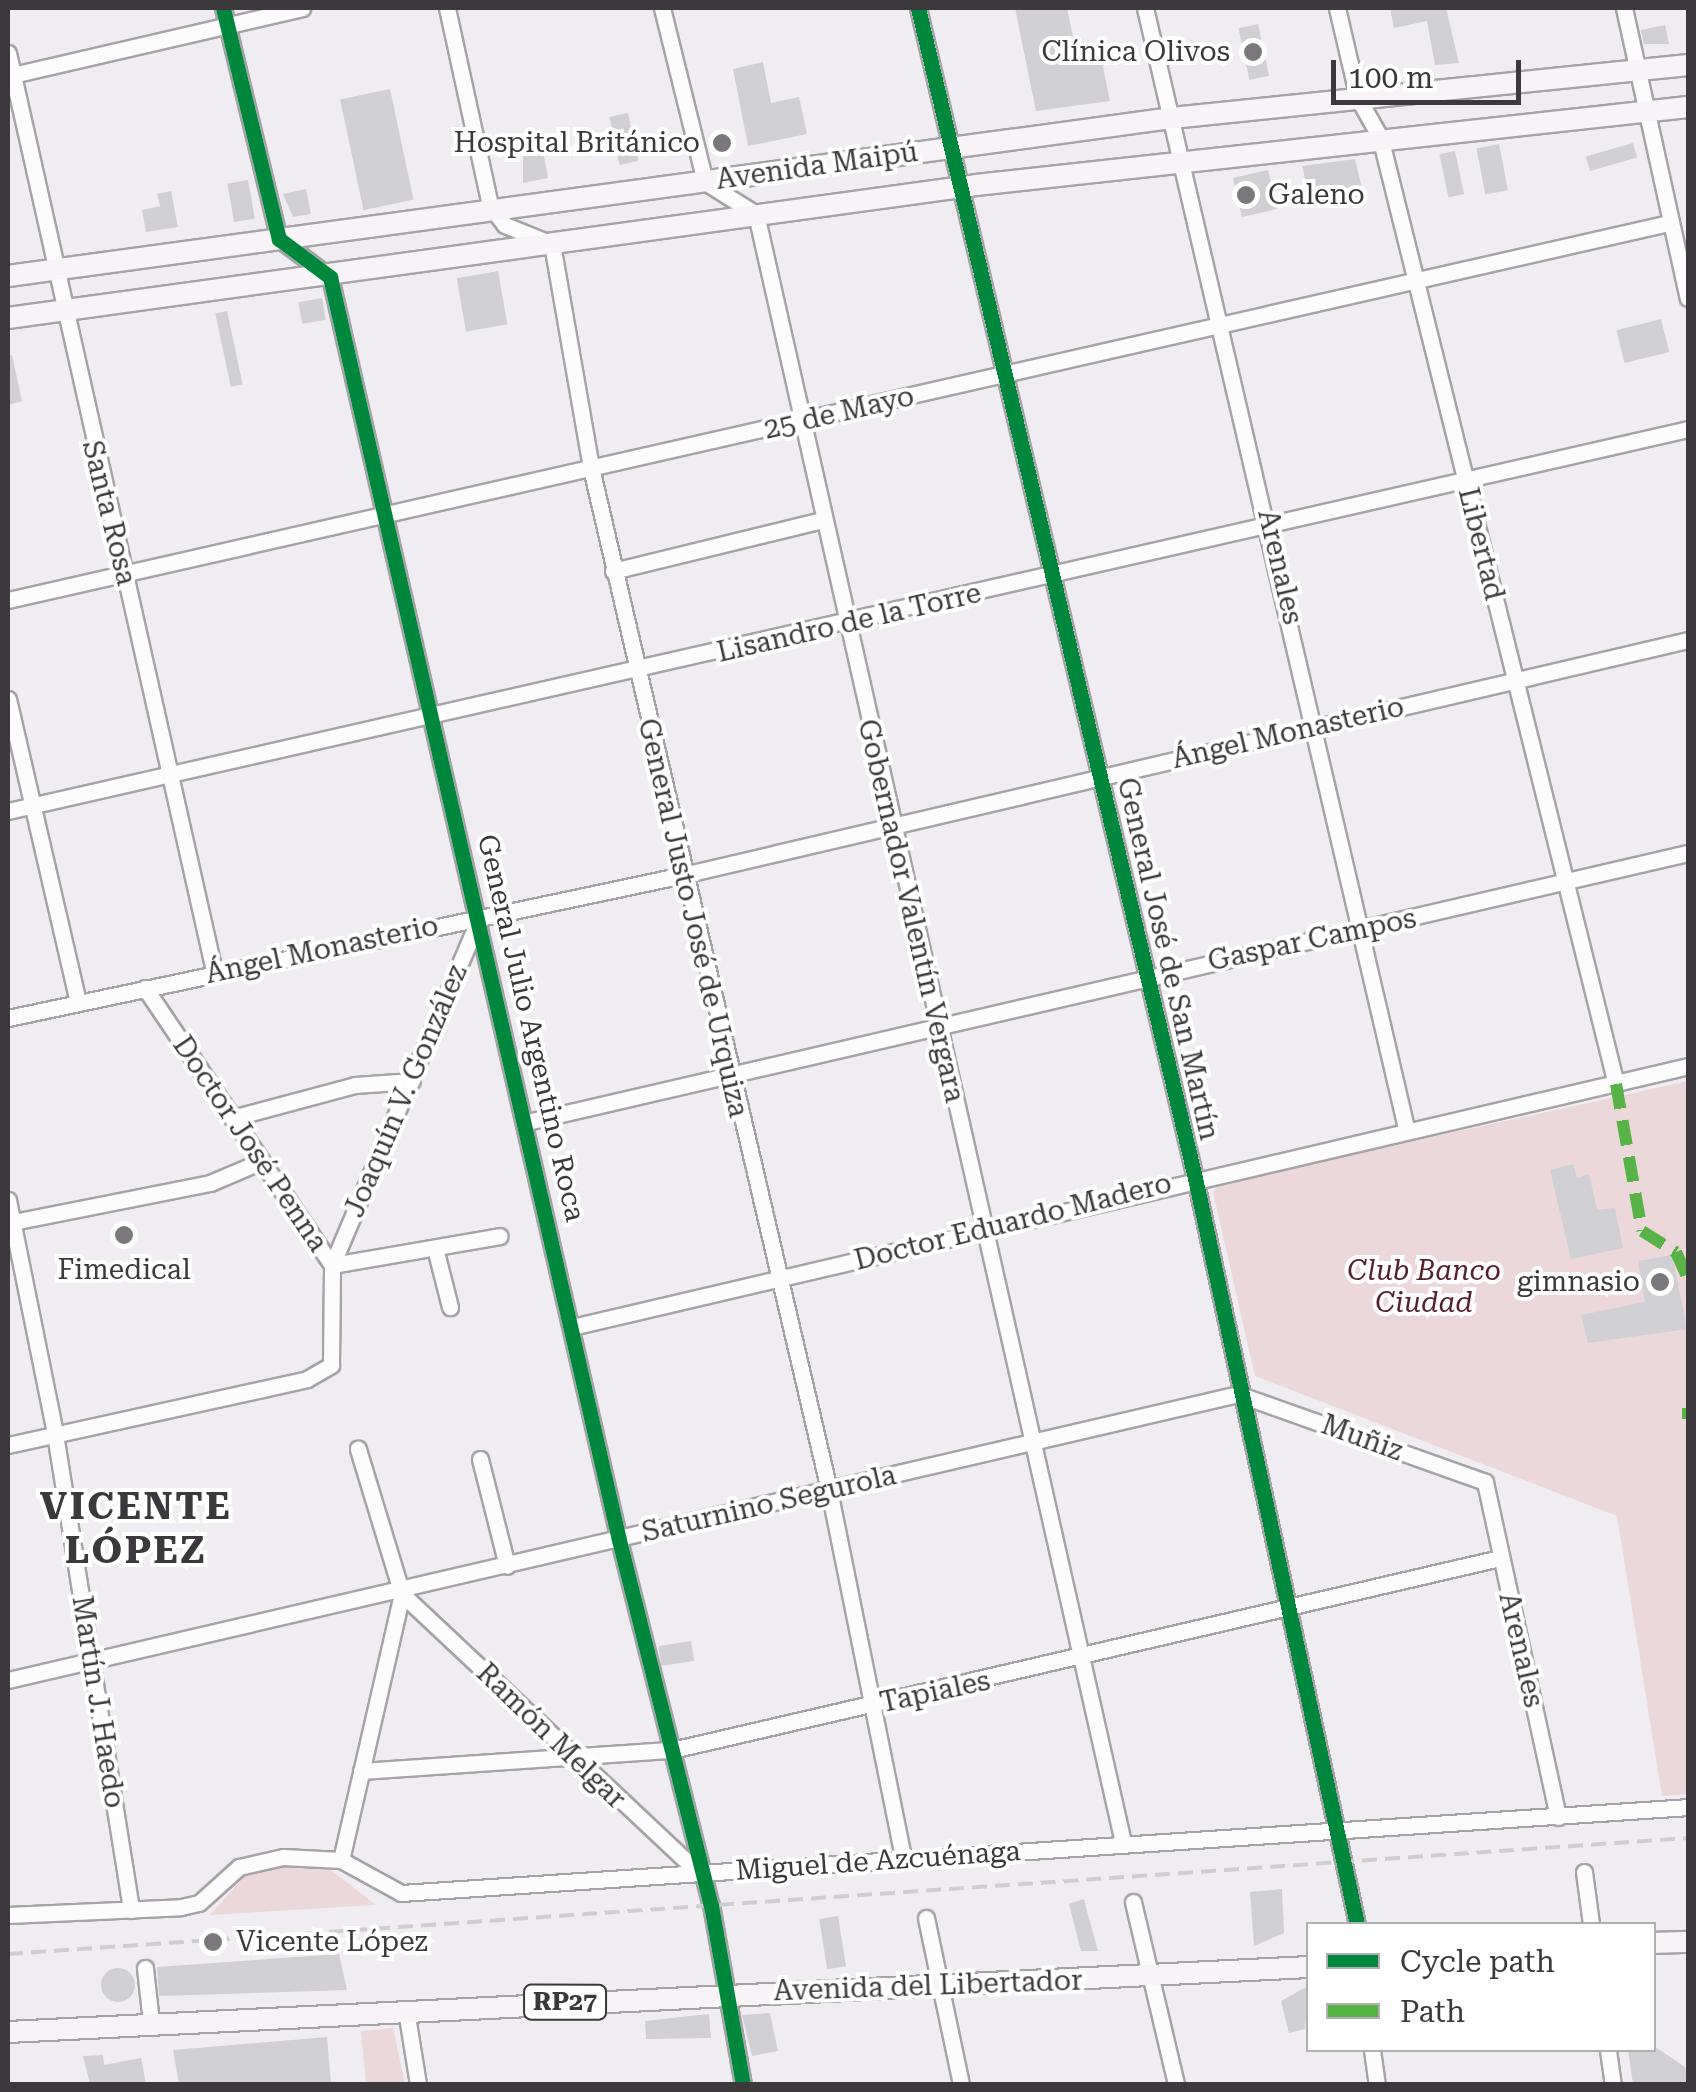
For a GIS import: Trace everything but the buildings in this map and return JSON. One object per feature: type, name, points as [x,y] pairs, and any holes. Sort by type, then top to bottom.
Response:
[{"type":"main road","name":"Avenida Maipú","points":[[8,276],[490,206],[704,182],[1172,118],[1688,65]]},
{"type":"main road","name":"Avenida Maipú","points":[[8,318],[330,278],[962,187],[1380,137],[1688,107]]},
{"type":"main road","points":[[1656,1943],[1688,1942]]},
{"type":"main road","name":"Avenida del Libertador","points":[[8,2032],[1306,1967]]},
{"type":"street","points":[[223,8],[279,239],[330,278]]},
{"type":"street","points":[[10,76],[302,8]]},
{"type":"street","points":[[447,8],[490,206],[505,225],[552,244]]},
{"type":"street","points":[[662,8],[704,182],[756,214]]},
{"type":"street","name":"General José de San Martín","points":[[918,8],[1195,1178],[1238,1394],[1357,1922]]},
{"type":"street","name":"Arenales","points":[[1145,8],[1225,325],[1406,1128]]},
{"type":"street","name":"Libertad","points":[[1338,8],[1358,98],[1380,137],[1616,1084]]},
{"type":"street","points":[[1624,8],[1688,298]]},
{"type":"street","name":"Santa Rosa","points":[[8,53],[50,270],[124,573],[214,972]]},
{"type":"street","name":"Gobernador Valentín Vergara","points":[[756,214],[1123,1842]]},
{"type":"street","name":"25 de Mayo","points":[[8,600],[1670,223]]},
{"type":"street","name":"General Justo José de Urquiza","points":[[552,244],[591,468],[729,1075],[830,1490],[877,1704],[904,1860]]},
{"type":"street","name":"General Julio Argentino Roca","points":[[330,278],[527,1122],[619,1540],[701,1875],[743,2084]]},
{"type":"street","name":"Lisandro de la Torre","points":[[8,811],[636,672],[1688,428]]},
{"type":"street","points":[[614,570],[823,520]]},
{"type":"street","name":"Ángel Monasterio","points":[[8,1018],[683,875],[1688,640]]},
{"type":"street","points":[[8,699],[37,806],[78,1004]]},
{"type":"street","name":"Gaspar Campos","points":[[527,1122],[937,1028],[1145,974],[1362,930],[1688,853]]},
{"type":"street","name":"Joaquín V. González","points":[[332,1265],[480,917]]},
{"type":"street","name":"Doctor José Penna","points":[[56,1434],[306,1379],[331,1365],[332,1265],[144,988]]},
{"type":"street","name":"Doctor Eduardo Madero","points":[[572,1326],[1406,1128],[1688,1066]]},
{"type":"street","points":[[232,1118],[340,1088],[412,1080]]},
{"type":"street","points":[[10,1223],[210,1183],[262,1161]]},
{"type":"street","name":"Martín J. Haedo","points":[[8,1200],[56,1434],[131,1910]]},
{"type":"street","points":[[332,1265],[436,1252],[500,1236]]},
{"type":"street","points":[[436,1252],[450,1307]]},
{"type":"street","name":"Saturnino Segurola","points":[[8,1680],[402,1594],[506,1566],[1238,1394]]},
{"type":"street","name":"Muñiz","points":[[1238,1394],[1485,1482]]},
{"type":"street","points":[[8,1445],[56,1434]]},
{"type":"street","points":[[341,1860],[402,1594],[358,1449]]},
{"type":"street","points":[[480,1459],[506,1566]]},
{"type":"street","name":"Arenales","points":[[1485,1482],[1558,1817]]},
{"type":"street","name":"Tapiales","points":[[362,1771],[672,1750],[1080,1661],[1287,1606],[1500,1558]]},
{"type":"street","name":"Ramón Melgar","points":[[402,1594],[701,1875]]},
{"type":"street","name":"Miguel de Azcuénaga","points":[[8,1915],[32,1918],[199,1903],[258,1860],[341,1860],[401,1892],[1688,1807]]},
{"type":"street","points":[[1584,1872],[1591,1922]]},
{"type":"street","points":[[1133,1902],[1176,2084]]},
{"type":"street","name":"Miguel de Azcuénaga","points":[[8,1926],[32,1918]]},
{"type":"street","points":[[926,1918],[961,2084]]},
{"type":"street","points":[[145,1968],[151,2022]]},
{"type":"street","points":[[406,2010],[418,2084]]},
{"type":"street","points":[[1372,2052],[1376,2084]]},
{"type":"street","points":[[1608,2052],[1613,2084]]},
{"type":"green space","name":"Club Banco Ciudad","points":[[1688,1081],[1688,1794],[1662,1796],[1617,1516],[1255,1376],[1213,1192],[1219,1184]]},
{"type":"green space","points":[[284,1864],[331,1870],[376,1905],[210,1915],[247,1874]]},
{"type":"green space","points":[[393,2028],[405,2084],[366,2084],[361,2031]]},
{"type":"railway","points":[[8,1954],[1688,1838]]},
{"type":"marked path","points":[[1616,1084],[1642,1231],[1676,1252],[1688,1279]]},
{"type":"marked path","points":[[1688,1408],[1688,1419]]},
{"type":"cycle path","points":[[223,8],[279,239],[330,277],[619,1540],[711,1905],[743,2084]]},
{"type":"cycle path","points":[[918,8],[1195,1178],[1357,1922]]},
{"type":"place","name":"Clínica Olivos","points":[[1253,52]]},
{"type":"place","name":"Hospital Británico","points":[[722,143]]},
{"type":"place","name":"Galeno","points":[[1246,195]]},
{"type":"place","name":"Fimedical","points":[[124,1235]]},
{"type":"place","name":"gimnasio","points":[[1660,1282]]},
{"type":"place","name":"Vicente López","points":[[213,1942]]},
{"type":"district","name":"VICENTE LÓPEZ","points":[[136,1529]]}]
